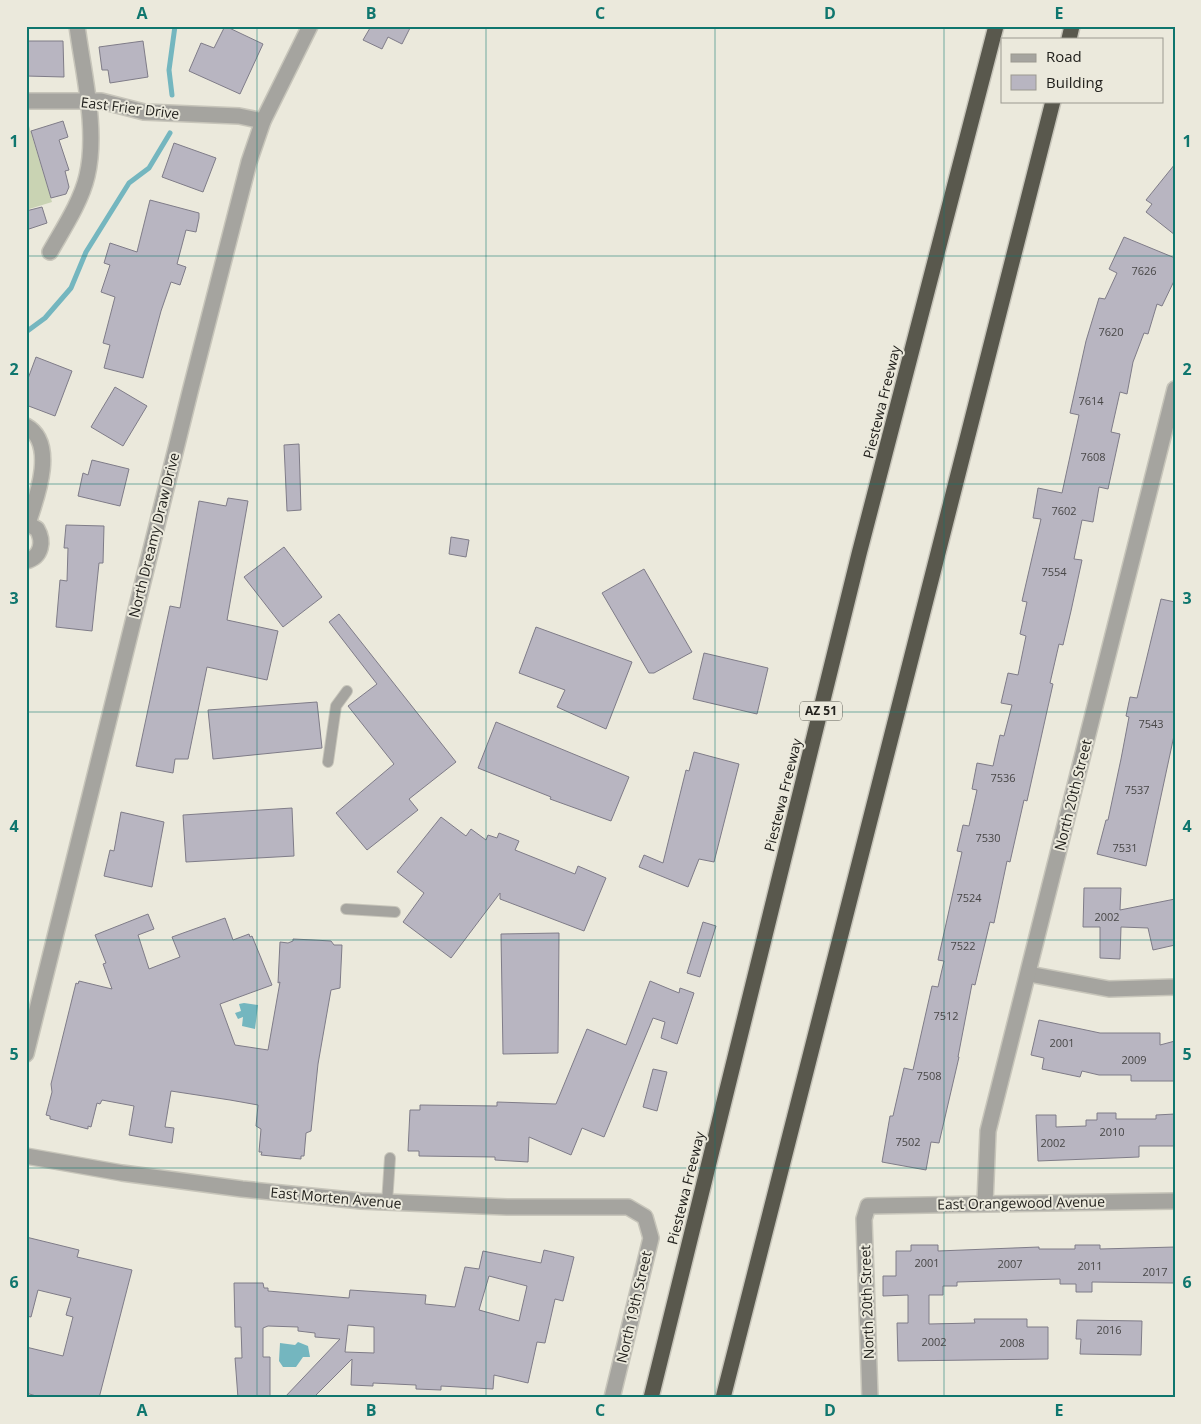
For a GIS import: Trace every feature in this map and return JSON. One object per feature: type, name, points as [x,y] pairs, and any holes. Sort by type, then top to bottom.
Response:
[{"type":"highway","name":"Piestewa Freeway","points":[[650,1398],[862,544],[996,26]]},
{"type":"highway","points":[[723,1398],[1053,102]]},
{"type":"street","points":[[50,252],[67,222],[87,176],[91,136],[77,26]]},
{"type":"street","name":"North Dreamy Draw Drive","points":[[26,1054],[192,383],[249,162],[262,121],[310,26]]},
{"type":"street","name":"East Frier Drive","points":[[26,101],[107,102],[159,113],[239,116],[262,121]]},
{"type":"street","name":"North 20th Street","points":[[984,1203],[988,1131],[1012,1029],[1029,974],[1175,389]]},
{"type":"street","points":[[26,426],[34,431],[41,440],[44,457],[34,507],[27,523],[37,529],[42,543],[37,555],[26,561]]},
{"type":"street","points":[[1029,974],[1109,989],[1175,987]]},
{"type":"street","name":"East Morten Avenue","points":[[26,1156],[122,1173],[242,1190],[387,1203],[507,1207],[628,1207],[645,1217]]},
{"type":"street","name":"East Orangewood Avenue","points":[[868,1206],[1175,1201]]},
{"type":"street","name":"North 20th Street","points":[[868,1206],[864,1218],[870,1398]]},
{"type":"street","name":"North 19th Street","points":[[612,1398],[651,1238],[645,1217]]},
{"type":"lane","points":[[328,762],[336,706],[348,691]]},
{"type":"lane","points":[[346,909],[396,912]]},
{"type":"lane","points":[[387,1203],[390,1158]]},
{"type":"green space","points":[[26,116],[52,202],[26,210]]},
{"type":"water","points":[[239,1004],[258,1005],[255,1029],[242,1026],[243,1017],[238,1019],[235,1013],[241,1011]]},
{"type":"water","points":[[298,1342],[308,1346],[310,1357],[303,1357],[296,1367],[283,1367],[279,1361],[280,1343],[295,1345]]},
{"type":"building","points":[[225,26],[263,44],[240,94],[189,71],[201,43],[214,48]]},
{"type":"building","points":[[367,26],[411,26],[402,44],[388,37],[382,49],[363,40],[370,28]]},
{"type":"building","points":[[26,41],[63,41],[64,77],[26,76]]},
{"type":"building","points":[[143,41],[148,77],[110,83],[108,70],[102,70],[99,47]]},
{"type":"building","points":[[63,121],[68,137],[59,140],[69,170],[65,171],[69,187],[66,194],[51,198],[31,131]]},
{"type":"building","points":[[174,143],[216,158],[203,192],[162,177]]},
{"type":"building","points":[[1175,164],[1175,235],[1146,212],[1152,204],[1146,200]]},
{"type":"building","points":[[150,200],[199,213],[199,218],[196,232],[186,230],[177,264],[186,267],[180,285],[171,282],[143,378],[104,368],[110,345],[103,343],[115,297],[101,292],[110,265],[104,263],[110,243],[137,252]]},
{"type":"building","points":[[42,207],[47,223],[26,230],[26,211]]},
{"type":"building","points":[[1124,237],[1175,258],[1175,279],[1162,306],[1157,304],[1148,334],[1144,333],[1133,362],[1127,394],[1120,392],[1111,432],[1120,434],[1108,489],[1099,487],[1093,522],[1082,520],[1074,559],[1082,560],[1071,611],[1063,645],[1059,644],[1050,683],[1053,684],[1027,801],[1024,800],[1010,862],[1007,861],[994,923],[990,922],[975,985],[972,984],[959,1057],[939,1143],[931,1142],[926,1170],[882,1162],[890,1116],[893,1116],[904,1068],[913,1070],[932,986],[938,987],[944,961],[938,960],[962,852],[957,851],[963,825],[969,826],[977,790],[972,789],[977,763],[993,766],[1000,735],[1004,736],[1012,705],[1001,703],[1008,673],[1018,675],[1026,636],[1020,634],[1027,602],[1022,601],[1041,519],[1033,518],[1038,488],[1062,493],[1079,415],[1070,413],[1086,341],[1099,298],[1105,299],[1117,273],[1109,269]]},
{"type":"building","points":[[36,357],[72,371],[55,416],[26,405],[26,384]]},
{"type":"building","points":[[115,387],[147,406],[123,446],[91,427]]},
{"type":"building","points":[[299,444],[301,510],[287,511],[284,445]]},
{"type":"building","points":[[92,460],[129,469],[120,506],[78,496],[83,473],[88,475]]},
{"type":"building","points":[[228,498],[248,501],[227,620],[278,631],[267,680],[207,667],[188,759],[175,759],[173,773],[136,766],[170,606],[180,608],[199,501],[226,506]]},
{"type":"building","points":[[66,525],[104,526],[103,563],[99,563],[92,631],[56,627],[60,580],[67,581],[68,548],[64,548]]},
{"type":"building","points":[[451,537],[469,540],[466,557],[449,554]]},
{"type":"building","points":[[284,547],[322,597],[283,627],[244,577]]},
{"type":"building","points":[[644,569],[692,652],[654,673],[649,673],[602,593]]},
{"type":"building","points":[[1161,599],[1175,602],[1175,731],[1146,866],[1097,854],[1106,820],[1108,820],[1121,759],[1129,717],[1126,716],[1130,697],[1137,698]]},
{"type":"building","points":[[339,614],[456,762],[409,799],[418,810],[367,850],[336,813],[394,764],[348,706],[377,684],[329,622]]},
{"type":"building","points":[[536,627],[632,662],[606,729],[557,707],[565,690],[519,673]]},
{"type":"building","points":[[704,653],[768,668],[757,714],[693,699]]},
{"type":"building","points":[[317,702],[322,748],[213,759],[208,710]]},
{"type":"building","points":[[496,722],[629,777],[611,821],[550,799],[551,797],[478,768]]},
{"type":"building","points":[[694,752],[739,764],[714,862],[699,859],[688,887],[639,867],[644,855],[663,863],[686,770],[689,771]]},
{"type":"building","points":[[292,808],[294,856],[186,862],[183,815]]},
{"type":"building","points":[[121,812],[164,822],[152,887],[104,876],[110,850],[114,851]]},
{"type":"building","points":[[441,817],[466,836],[471,829],[486,840],[488,835],[497,838],[499,833],[519,841],[515,850],[575,874],[578,866],[606,878],[584,931],[500,899],[500,893],[451,958],[403,922],[424,893],[397,872]]},
{"type":"building","points":[[1084,888],[1121,888],[1120,910],[1175,899],[1175,945],[1153,950],[1148,928],[1121,927],[1120,959],[1100,958],[1100,927],[1083,927]]},
{"type":"building","points":[[148,914],[154,929],[138,935],[149,969],[180,957],[172,937],[225,918],[233,940],[249,934],[250,937],[252,936],[272,985],[220,1004],[235,1045],[268,1050],[280,982],[278,983],[280,942],[288,943],[293,941],[293,939],[314,940],[331,941],[334,945],[342,945],[340,988],[331,990],[318,1064],[311,1131],[306,1133],[304,1156],[301,1156],[301,1159],[261,1155],[262,1152],[259,1152],[261,1129],[256,1126],[258,1105],[230,1100],[171,1091],[165,1127],[174,1128],[172,1143],[129,1135],[134,1106],[102,1100],[100,1104],[97,1103],[91,1127],[88,1126],[88,1129],[50,1119],[50,1116],[46,1115],[52,1092],[51,1084],[76,983],[78,984],[79,981],[112,989],[103,964],[106,963],[95,935]]},
{"type":"building","points":[[703,922],[716,926],[700,977],[687,973]]},
{"type":"building","points":[[559,933],[558,1053],[503,1054],[501,934]]},
{"type":"building","points":[[650,981],[679,993],[680,988],[694,993],[677,1044],[661,1038],[665,1022],[653,1018],[604,1137],[582,1128],[571,1155],[529,1137],[528,1162],[495,1160],[495,1157],[419,1156],[419,1151],[408,1151],[410,1110],[420,1110],[420,1105],[497,1106],[497,1102],[556,1104],[587,1029],[626,1045]]},
{"type":"building","points":[[1039,1020],[1100,1033],[1160,1033],[1160,1045],[1175,1041],[1175,1081],[1131,1081],[1131,1075],[1099,1075],[1082,1071],[1080,1077],[1042,1069],[1044,1058],[1031,1055]]},
{"type":"building","points":[[653,1069],[667,1072],[657,1111],[643,1107]]},
{"type":"building","points":[[1097,1113],[1116,1113],[1116,1119],[1156,1119],[1156,1115],[1175,1114],[1175,1146],[1139,1146],[1139,1157],[1038,1161],[1036,1115],[1056,1115],[1056,1127],[1086,1126],[1086,1120],[1097,1120]]},
{"type":"building","points":[[26,1237],[79,1250],[77,1257],[132,1270],[99,1398],[43,1398],[26,1393],[26,1347],[63,1356],[73,1317],[66,1315],[71,1298],[38,1290],[31,1317],[26,1316]]},
{"type":"building","points":[[911,1245],[938,1245],[938,1251],[1039,1247],[1039,1249],[1075,1249],[1075,1245],[1100,1245],[1100,1249],[1175,1247],[1175,1283],[1092,1282],[1092,1292],[1076,1292],[1076,1284],[1060,1284],[1060,1279],[957,1282],[957,1286],[943,1286],[943,1295],[929,1295],[929,1324],[975,1323],[974,1319],[1027,1319],[1027,1327],[1048,1327],[1048,1359],[898,1361],[897,1323],[908,1323],[908,1295],[883,1296],[883,1276],[896,1276],[896,1251],[911,1251]]},
{"type":"building","points":[[544,1250],[574,1257],[563,1301],[555,1299],[545,1343],[537,1342],[528,1383],[494,1375],[493,1389],[441,1386],[441,1390],[416,1389],[416,1385],[373,1383],[373,1386],[351,1385],[352,1359],[313,1398],[284,1398],[340,1339],[315,1337],[315,1333],[298,1331],[298,1327],[268,1326],[263,1328],[263,1357],[270,1357],[270,1398],[238,1398],[235,1358],[242,1358],[241,1327],[235,1327],[234,1283],[263,1283],[264,1288],[268,1288],[268,1291],[349,1298],[350,1290],[426,1295],[425,1304],[455,1307],[465,1267],[479,1269],[483,1251],[541,1263]],"holes":[[[489,1276],[527,1286],[519,1321],[479,1310]],[[348,1325],[374,1327],[374,1353],[345,1352]]]},
{"type":"building","points":[[1077,1320],[1142,1321],[1141,1355],[1080,1354],[1081,1339],[1076,1339]]},
{"type":"waterway","points":[[172,95],[169,70],[175,26]]},
{"type":"waterway","points":[[26,332],[45,318],[71,288],[86,252],[129,183],[149,168],[170,133]]}]
